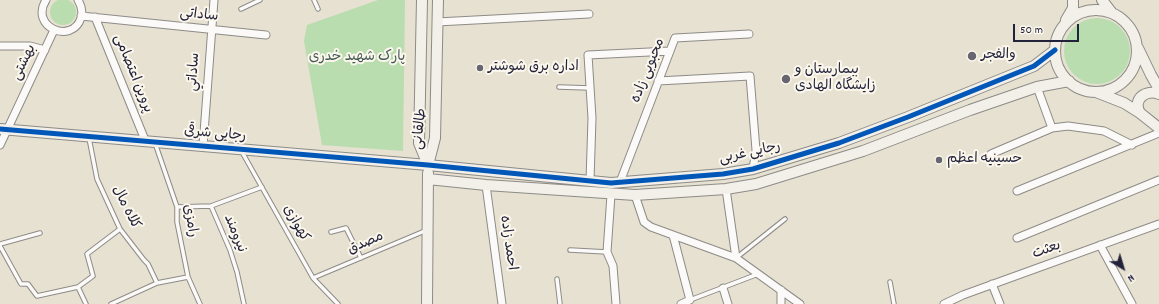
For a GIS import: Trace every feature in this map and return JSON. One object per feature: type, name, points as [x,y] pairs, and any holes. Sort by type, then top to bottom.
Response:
[{"type":"street","points":[[44,1],[43,17],[46,23],[54,30],[62,32],[75,27],[79,22],[82,9],[78,0]]},
{"type":"street","name":"ساداتي","points":[[203,146],[214,0]]},
{"type":"street","name":"طالقانی","points":[[422,0],[419,143],[428,165]]},
{"type":"street","name":"طالقانی","points":[[427,304],[428,165],[435,138],[438,0]]},
{"type":"street","points":[[1073,0],[1073,8],[1057,39],[1055,50],[1059,68],[1064,76],[1069,82],[1083,89],[1124,103],[1140,112],[1159,128]]},
{"type":"street","points":[[1102,0],[1112,13]]},
{"type":"street","points":[[1062,29],[1069,20],[1078,14],[1089,10],[1101,10],[1112,13],[1124,20],[1133,31],[1137,45],[1150,75],[1159,89]]},
{"type":"street","points":[[437,22],[589,14]]},
{"type":"street","name":"ساداتی","points":[[81,16],[266,35]]},
{"type":"street","name":"پروین اعتصامی","points":[[95,17],[149,141]]},
{"type":"street","name":"بهشتی","points":[[0,145],[4,129],[54,30]]},
{"type":"street","name":"محبوبی زاده","points":[[620,182],[675,38],[749,34]]},
{"type":"street","points":[[1094,92],[1117,86],[1126,78],[1133,68],[1137,57],[1137,45]]},
{"type":"street","points":[[0,46],[30,46],[45,50]]},
{"type":"street","name":"رجایی غربی","points":[[428,165],[611,183],[723,174],[753,169],[839,143],[908,117],[1034,66],[1055,50]]},
{"type":"street","points":[[590,181],[592,118],[588,55],[670,51]]},
{"type":"street","points":[[658,81],[750,76],[756,150],[753,169],[756,184]]},
{"type":"street","name":"رجایی غربی","points":[[428,179],[486,185],[635,195],[726,189],[756,184],[863,151],[970,110],[1036,87],[1069,82]]},
{"type":"street","points":[[1036,87],[1052,128]]},
{"type":"street","points":[[1140,112],[1138,110],[1138,103],[1141,97],[1150,92],[1159,94]]},
{"type":"street","points":[[991,154],[1052,128],[1068,126],[1104,130],[1132,145]]},
{"type":"street","name":"رجایی شرقی","points":[[4,129],[428,165]]},
{"type":"street","points":[[1017,191],[1159,133]]},
{"type":"street","points":[[1017,238],[1159,180]]},
{"type":"street","name":"احمد زاده","points":[[486,185],[502,304]]},
{"type":"street","points":[[726,189],[736,258]]},
{"type":"street","points":[[611,194],[607,252],[613,266],[616,304]]},
{"type":"street","points":[[635,195],[644,222],[651,227],[736,258],[800,304]]},
{"type":"street","name":"بعثت","points":[[944,304],[992,284],[1159,224]]},
{"type":"street","points":[[673,235],[690,300],[681,304]]},
{"type":"street","points":[[1100,245],[1132,304]]},
{"type":"street","points":[[992,284],[1000,304]]},
{"type":"street","points":[[723,288],[728,304]]},
{"type":"street","points":[[781,290],[781,304]]},
{"type":"lane","points":[[241,9],[260,0]]},
{"type":"lane","points":[[314,0],[318,9]]},
{"type":"lane","points":[[559,87],[590,88]]},
{"type":"lane","name":"کلاه مال","points":[[89,136],[98,179],[120,229],[148,264],[157,283]]},
{"type":"lane","name":"رامزی","points":[[149,141],[177,207],[177,222],[188,277],[200,304]]},
{"type":"lane","name":"کهوازی","points":[[240,149],[313,278],[338,304]]},
{"type":"lane","points":[[211,206],[262,187]]},
{"type":"lane","name":"نیرومند","points":[[177,207],[211,206],[230,250],[237,272],[244,304]]},
{"type":"lane","points":[[736,258],[785,219]]},
{"type":"lane","points":[[331,232],[346,228],[361,258]]},
{"type":"lane","points":[[40,233],[0,245],[21,284],[28,284],[37,296],[78,288],[93,276],[87,254],[120,229]]},
{"type":"lane","name":"مصدق","points":[[313,278],[428,230]]},
{"type":"lane","points":[[570,250],[607,252]]},
{"type":"lane","points":[[690,300],[758,274]]},
{"type":"lane","points":[[111,304],[157,283],[188,277]]},
{"type":"lane","points":[[557,279],[560,304]]},
{"type":"lane","points":[[890,282],[894,304]]},
{"type":"lane","points":[[78,288],[86,304]]},
{"type":"green space","points":[[63,-1],[72,3],[76,12],[72,21],[63,25],[54,21],[50,12],[54,3]]},
{"type":"green space","name":"پارک شهید خدری","points":[[378,0],[405,0],[403,151],[322,145],[304,41],[307,25]]},
{"type":"green space","points":[[1097,18],[1110,20],[1120,28],[1128,38],[1130,51],[1128,64],[1120,74],[1110,82],[1097,84],[1084,82],[1074,74],[1066,64],[1064,51],[1066,38],[1074,28],[1084,20]]},
{"type":"cycle path","points":[[0,129],[428,165],[611,183],[723,174],[753,169],[839,143],[908,117],[1034,66],[1055,50]]},
{"type":"place","name":"والفجر","points":[[972,56]]},
{"type":"place","name":"اداره برق شوشتر","points":[[480,68]]},
{"type":"place","name":"بیمارستان و زایشگاه الهادی","points":[[786,79]]},
{"type":"place","name":"حسینیه اعظم","points":[[939,160]]}]
